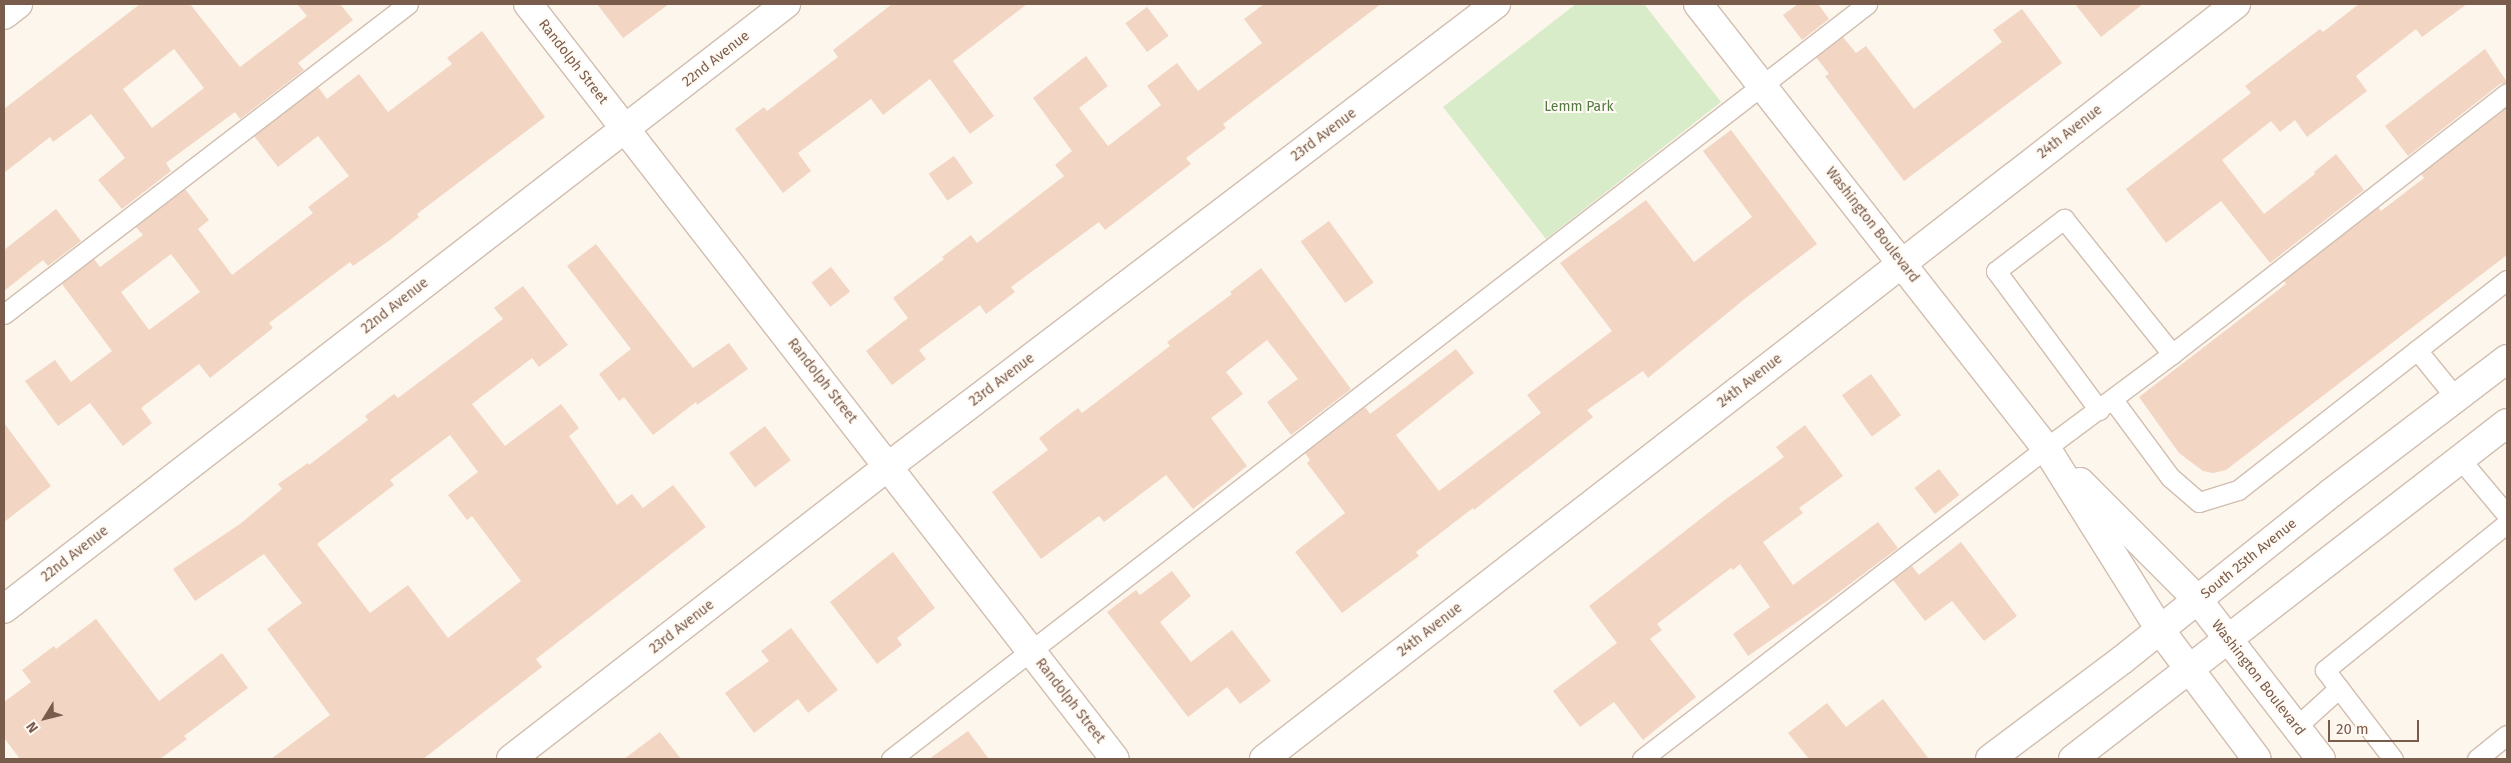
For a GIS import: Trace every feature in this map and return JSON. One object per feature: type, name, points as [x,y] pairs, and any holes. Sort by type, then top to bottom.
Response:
[{"type":"street","points":[[4,15],[18,4]]},
{"type":"street","name":"Randolph Street","points":[[528,4],[1115,759]]},
{"type":"street","name":"22nd Avenue","points":[[4,609],[786,4]]},
{"type":"street","name":"23rd Avenue","points":[[511,759],[889,466],[1496,4]]},
{"type":"street","name":"Washington Boulevard","points":[[1698,4],[2046,448],[2160,630],[2257,759]]},
{"type":"street","name":"24th Avenue","points":[[1264,759],[2236,4]]},
{"type":"street","name":"South 25th Avenue","points":[[1990,759],[2160,630],[2507,359]]},
{"type":"street","points":[[2073,759],[2190,671],[2507,423]]},
{"type":"street","name":"Washington Boulevard","points":[[2046,448],[2198,600],[2321,759]]},
{"type":"lane","points":[[4,314],[408,4]]},
{"type":"lane","points":[[891,759],[1867,4]]},
{"type":"lane","points":[[1642,759],[2046,448],[2106,405],[2507,93]]},
{"type":"lane","points":[[2172,354],[2064,219],[1996,271],[2106,405],[2170,477],[2199,502],[2238,490],[2507,280]]},
{"type":"lane","points":[[2417,350],[2456,398]]},
{"type":"lane","points":[[2460,459],[2507,514]]},
{"type":"lane","points":[[2393,759],[2325,670],[2507,523]]},
{"type":"lane","points":[[2296,727],[2339,688]]},
{"type":"lane","points":[[2477,759],[2507,735]]},
{"type":"green space","name":"Lemm Park","points":[[1576,4],[1644,4],[1721,102],[1546,239],[1443,107]]},
{"type":"building","points":[[140,4],[190,4],[240,67],[307,16],[297,4],[340,4],[353,20],[298,63],[304,70],[240,119],[235,112],[166,163],[171,171],[122,209],[98,180],[125,158],[91,114],[53,142],[50,137],[4,173],[4,109]],"holes":[[[174,49],[204,88],[152,128],[123,89]]]},
{"type":"building","points":[[597,4],[669,4],[623,38]]},
{"type":"building","points":[[892,4],[1027,4],[953,61],[994,116],[970,134],[930,79],[883,115],[871,99],[798,153],[811,171],[783,193],[735,129],[764,107],[767,111],[838,57],[833,50]]},
{"type":"building","points":[[1264,4],[1381,4],[1223,124],[1226,128],[1186,158],[1191,164],[1105,230],[1099,222],[1011,287],[1015,292],[986,314],[980,305],[919,350],[926,359],[892,385],[866,351],[908,318],[893,298],[944,259],[942,257],[971,235],[977,243],[1064,176],[1055,165],[1072,151],[1033,98],[1086,56],[1108,86],[1079,108],[1108,146],[1161,105],[1147,86],[1177,63],[1198,91],[1262,43],[1244,19]]},
{"type":"building","points":[[1798,4],[1818,4],[1829,19],[1802,40],[1783,15]]},
{"type":"building","points":[[2075,4],[2143,4],[2101,37]]},
{"type":"building","points":[[2359,4],[2467,4],[2422,37],[2416,29],[2356,76],[2367,91],[2307,137],[2295,120],[2280,132],[2271,121],[2222,160],[2264,214],[2315,174],[2314,172],[2336,154],[2364,190],[2270,263],[2221,201],[2166,243],[2126,189],[2251,93],[2245,86],[2320,29],[2323,32]]},
{"type":"building","points":[[1147,7],[1169,36],[1147,52],[1125,23]]},
{"type":"building","points":[[2022,9],[2062,63],[1904,181],[1825,76],[1829,74],[1816,57],[1843,37],[1856,53],[1866,46],[1914,109],[2002,42],[1993,30]]},
{"type":"building","points":[[482,31],[545,117],[417,214],[419,217],[390,240],[353,266],[350,262],[269,323],[273,328],[210,378],[199,364],[141,408],[152,423],[123,446],[90,403],[58,426],[25,381],[55,360],[71,382],[112,351],[62,284],[94,259],[100,267],[143,235],[136,227],[185,189],[209,220],[198,229],[232,275],[313,213],[308,207],[349,176],[318,136],[278,167],[254,136],[318,87],[327,99],[359,74],[388,112],[452,64],[447,58]],"holes":[[[171,254],[200,292],[149,330],[121,292]]]},
{"type":"building","points":[[2485,49],[2507,82],[2500,84],[2408,156],[2385,126]]},
{"type":"building","points":[[2507,107],[2507,255],[2226,470],[2213,473],[2203,471],[2179,453],[2139,397],[2286,284],[2284,281],[2378,207],[2381,211],[2424,178],[2421,174]]},
{"type":"building","points":[[1731,130],[1817,244],[1747,297],[1648,378],[1643,371],[1587,410],[1593,417],[1474,510],[1473,508],[1416,552],[1419,556],[1342,613],[1295,552],[1345,513],[1307,463],[1310,460],[1305,453],[1365,407],[1370,414],[1456,349],[1474,373],[1396,435],[1439,491],[1541,413],[1527,395],[1612,331],[1560,263],[1646,200],[1694,262],[1752,217],[1703,151]]},
{"type":"building","points":[[954,156],[973,183],[948,201],[929,174]]},
{"type":"building","points":[[56,209],[81,241],[48,266],[43,260],[4,291],[4,250]]},
{"type":"building","points":[[1329,221],[1374,282],[1345,303],[1301,242]]},
{"type":"building","points":[[596,244],[693,368],[729,343],[748,369],[697,405],[696,402],[653,435],[624,397],[619,401],[599,374],[631,349],[567,266]]},
{"type":"building","points":[[831,267],[850,291],[830,307],[811,282]]},
{"type":"building","points":[[1261,268],[1351,389],[1291,435],[1267,402],[1298,379],[1267,340],[1226,372],[1243,394],[1211,418],[1247,466],[1193,509],[1166,475],[1104,522],[1099,516],[1041,559],[992,492],[1048,450],[1039,438],[1078,408],[1082,413],[1170,346],[1167,342],[1232,294],[1230,292]]},
{"type":"building","points":[[523,286],[568,345],[539,367],[532,358],[472,404],[505,446],[561,404],[579,428],[569,436],[617,505],[632,494],[643,508],[673,485],[706,527],[536,659],[542,667],[423,759],[271,759],[330,715],[267,629],[302,603],[264,554],[195,601],[173,569],[240,524],[282,489],[278,484],[308,463],[309,465],[368,420],[365,416],[394,394],[398,398],[503,319],[494,308]],"holes":[[[450,435],[478,472],[448,495],[467,520],[472,516],[521,581],[448,638],[408,585],[370,613],[317,544],[394,485],[390,480]]]},
{"type":"building","points":[[1871,374],[1901,415],[1872,436],[1842,395]]},
{"type":"building","points":[[4,423],[51,486],[4,522]]},
{"type":"building","points":[[1805,425],[1843,476],[1799,508],[1803,513],[1763,542],[1793,585],[1878,522],[1898,548],[1830,599],[1748,656],[1733,634],[1770,607],[1740,564],[1733,570],[1731,568],[1657,624],[1662,630],[1650,639],[1696,697],[1643,740],[1614,702],[1580,727],[1553,691],[1617,643],[1589,606],[1726,499],[1784,457],[1776,447]]},
{"type":"building","points":[[765,426],[791,460],[755,487],[729,453]]},
{"type":"building","points":[[1939,469],[1959,495],[1935,514],[1915,488]]},
{"type":"building","points":[[1961,542],[2017,616],[1984,641],[1952,601],[1925,621],[1893,580],[1912,566],[1919,575]]},
{"type":"building","points":[[893,552],[935,608],[897,638],[902,645],[877,664],[830,602]]},
{"type":"building","points":[[1172,571],[1191,596],[1160,622],[1191,662],[1232,630],[1271,681],[1240,704],[1227,687],[1188,717],[1107,612],[1136,590],[1140,595]]},
{"type":"building","points":[[96,619],[159,701],[222,653],[248,688],[184,736],[187,739],[160,759],[20,759],[4,738],[4,702],[31,682],[22,670],[54,646],[56,649]]},
{"type":"building","points":[[791,628],[838,690],[808,713],[798,699],[754,733],[725,693],[769,661],[761,651]]},
{"type":"building","points":[[1883,699],[1929,759],[1809,759],[1788,733],[1827,703],[1846,727]]},
{"type":"building","points":[[968,731],[989,759],[929,759]]},
{"type":"building","points":[[660,732],[681,759],[624,759]]}]
